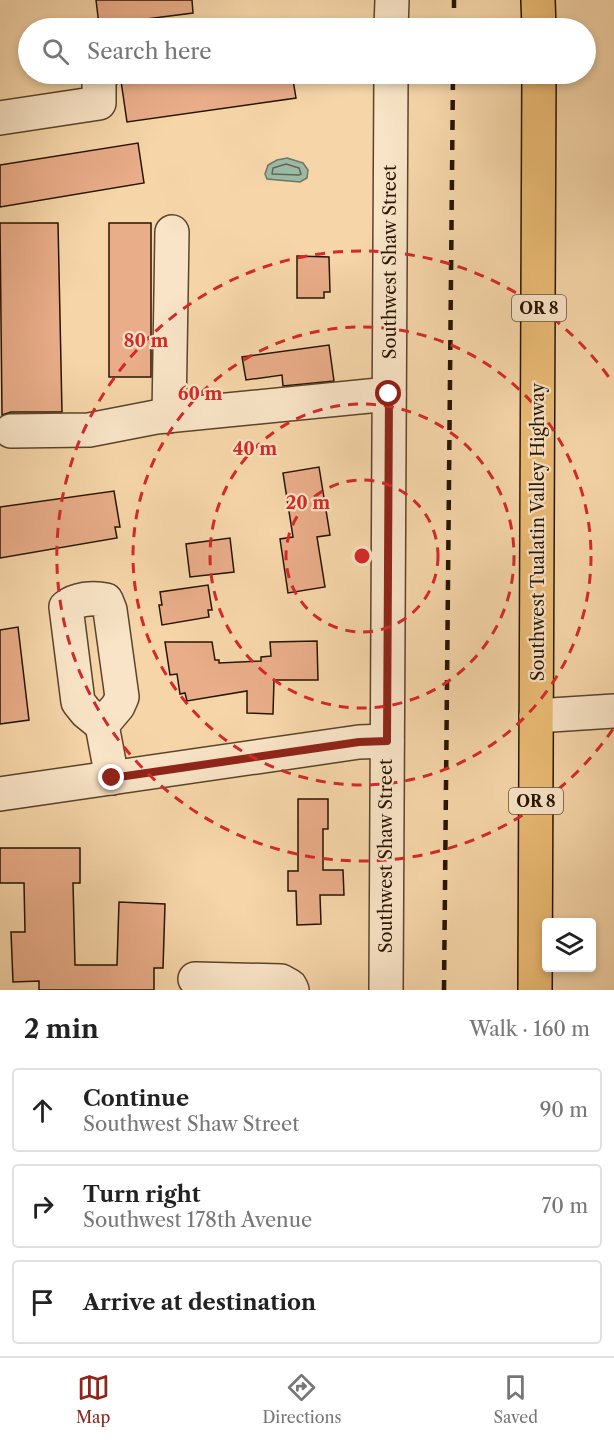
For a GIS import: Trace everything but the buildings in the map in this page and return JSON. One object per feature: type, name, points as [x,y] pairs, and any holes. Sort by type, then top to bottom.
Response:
[{"type":"main road","points":[[538,0],[538,18]]},
{"type":"main road","name":"Southwest Tualatin Valley Highway","points":[[536,990],[539,84]]},
{"type":"street","points":[[392,0],[392,18]]},
{"type":"street","points":[[0,118],[99,103],[99,84]]},
{"type":"street","name":"Southwest Shaw Street","points":[[386,990],[391,84]]},
{"type":"street","points":[[169,416],[172,232]]},
{"type":"street","points":[[11,431],[89,430],[169,416],[389,394]]},
{"type":"street","points":[[536,716],[614,711]]},
{"type":"street","points":[[102,725],[112,778]]},
{"type":"street","points":[[0,794],[359,742],[387,741]]},
{"type":"street","points":[[195,979],[281,981],[290,986],[292,990]]},
{"type":"water","points":[[287,158],[303,163],[308,170],[307,178],[300,182],[267,179],[265,174],[268,165]]},
{"type":"railway","points":[[454,0],[454,18]]},
{"type":"railway","points":[[444,990],[453,84]]},
{"type":"route","points":[[112,778],[359,742],[387,741],[389,394]]}]
